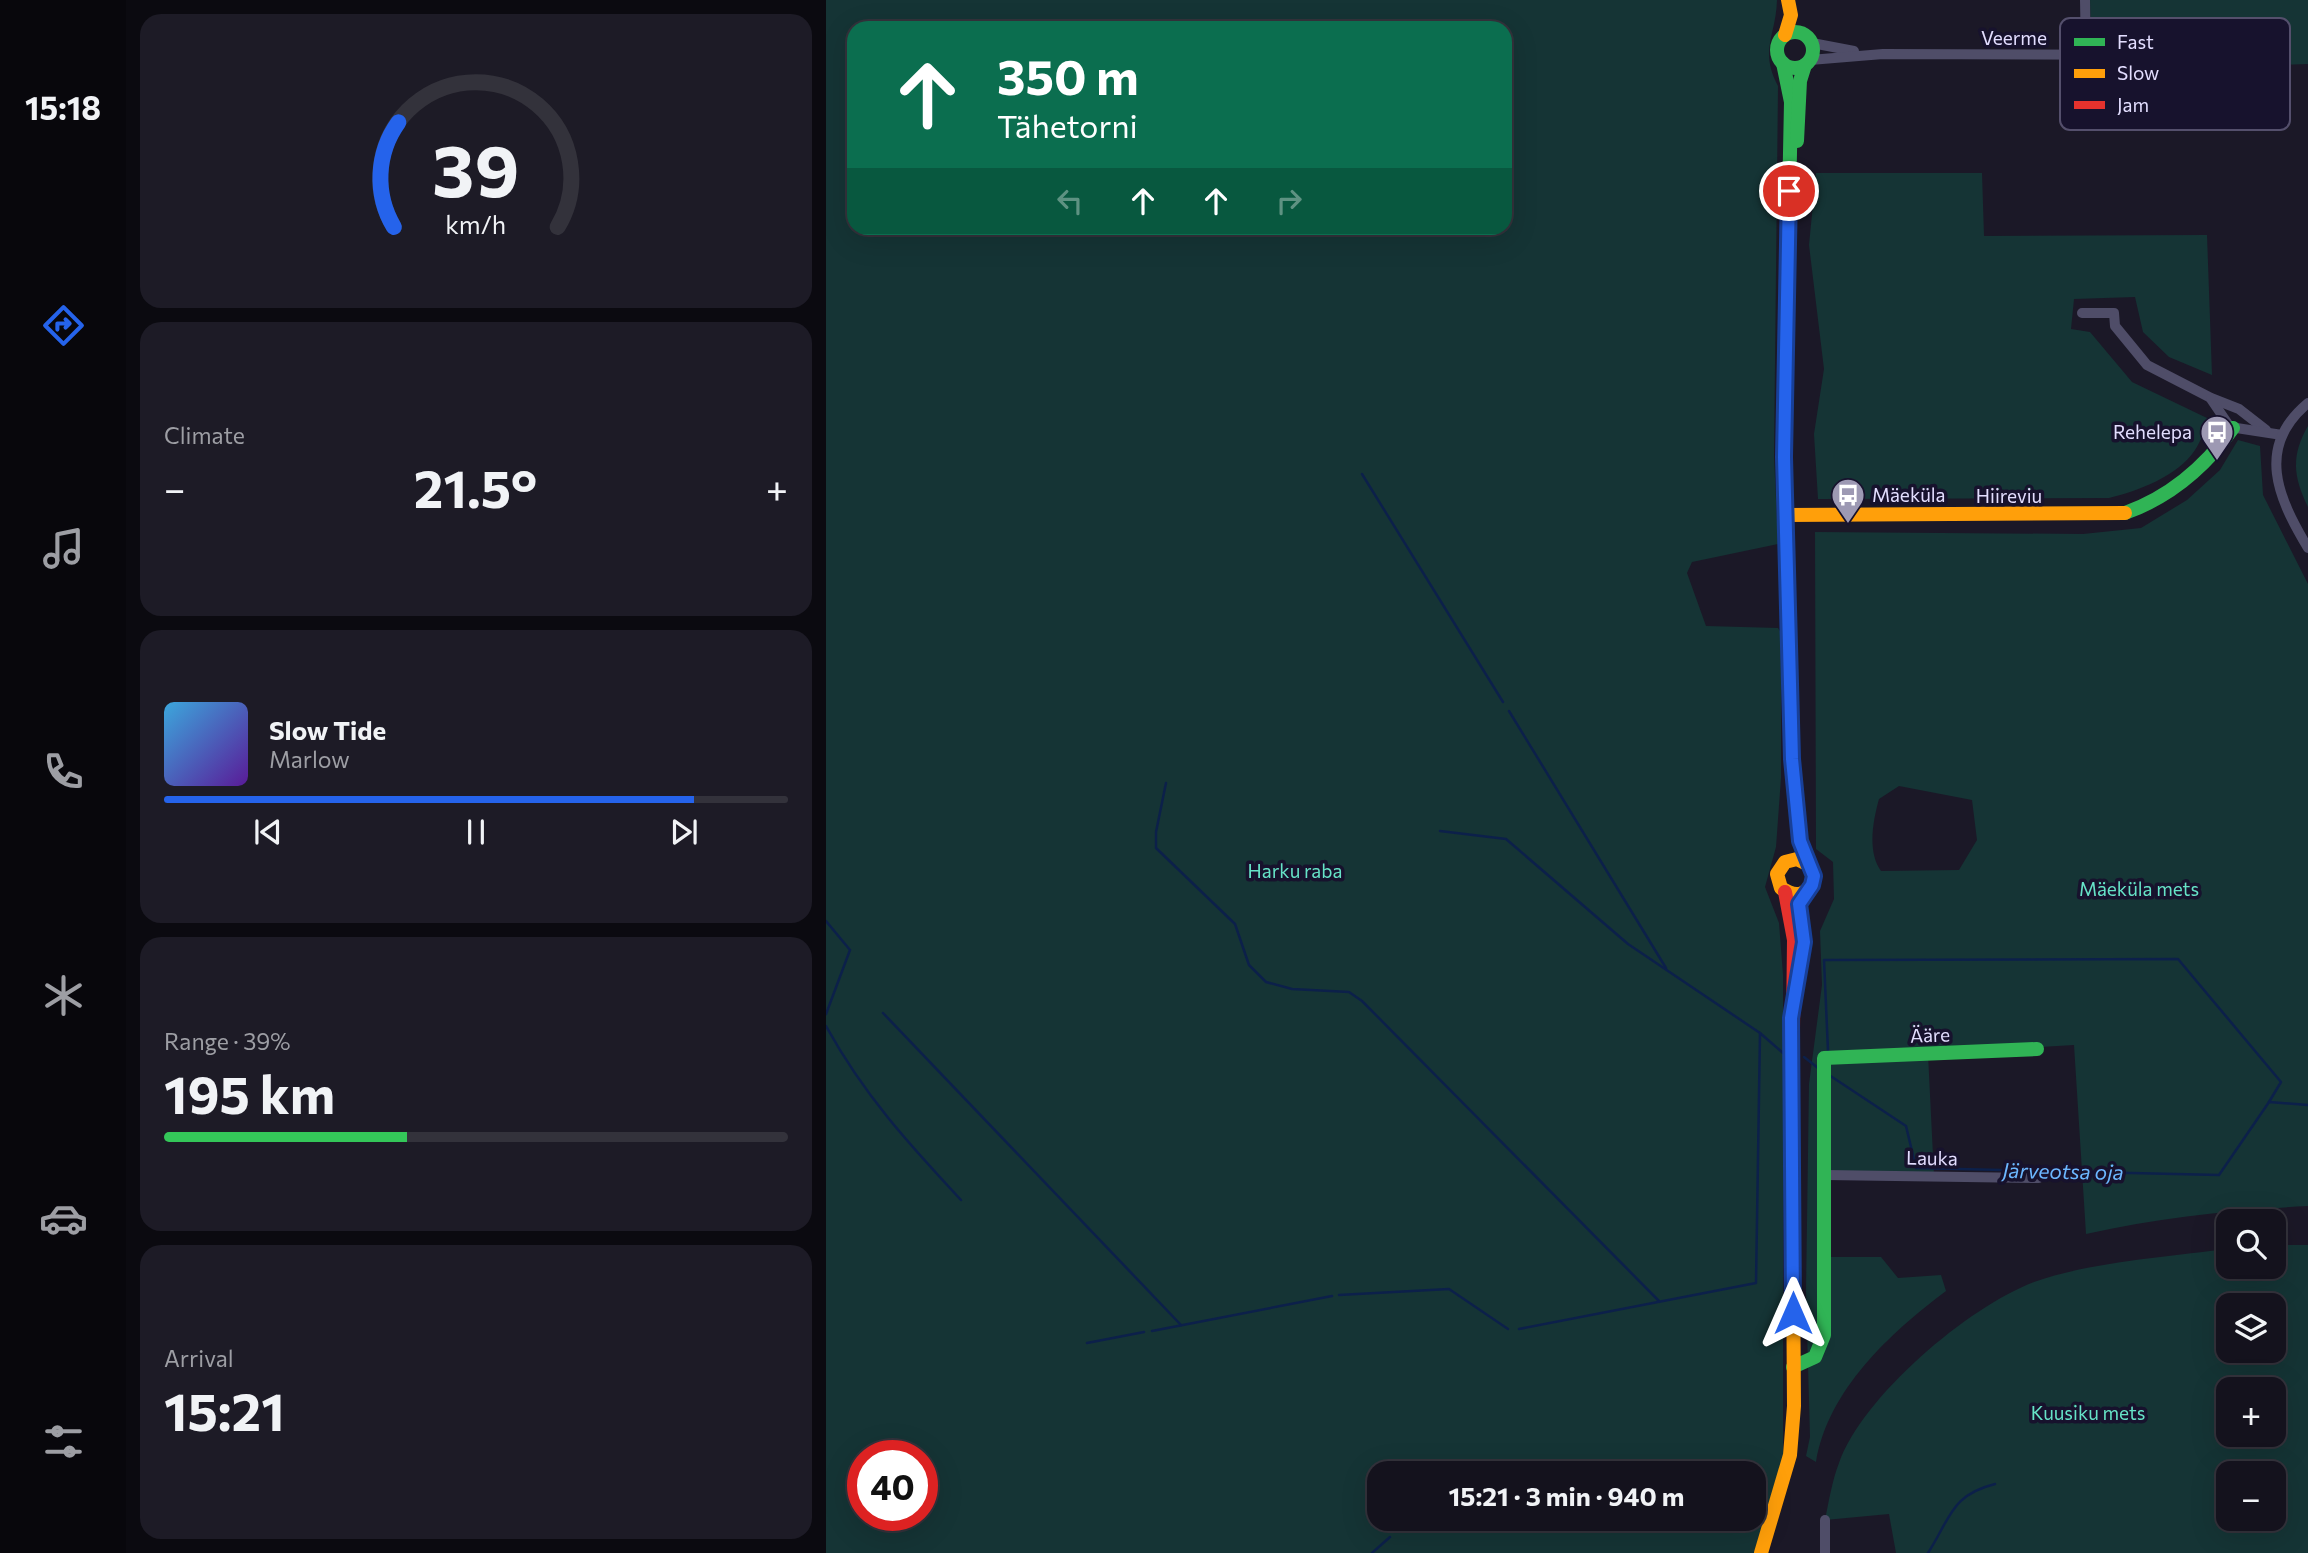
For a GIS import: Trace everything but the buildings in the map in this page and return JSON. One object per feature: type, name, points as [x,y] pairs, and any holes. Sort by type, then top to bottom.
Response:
[{"type":"street","points":[[1788,0],[1791,15],[1785,35],[1777,48],[1791,102],[1786,514],[1792,759],[1800,836],[1813,881],[1799,908],[1802,957],[1791,1018]]},
{"type":"street","points":[[1790,180],[1800,122],[1799,76],[1808,63],[1809,39],[1798,0]]},
{"type":"street","points":[[2085,0],[2085,18]]},
{"type":"street","points":[[1785,35],[1795,31],[1809,39]]},
{"type":"street","name":"Veerme","points":[[1809,39],[1830,49],[1883,54],[2060,55]]},
{"type":"street","name":"Veerme","points":[[1808,63],[1883,54]]},
{"type":"street","points":[[1783,63],[1794,68],[1808,63]]},
{"type":"street","points":[[2082,313],[2114,313],[2115,326],[2147,365],[2239,411],[2266,430]]},
{"type":"street","points":[[2211,398],[2230,423],[2282,435]]},
{"type":"street","points":[[2308,403],[2294,416],[2282,435],[2276,455],[2277,483],[2282,502],[2308,548]]},
{"type":"street","points":[[2230,423],[2228,410],[2239,411]]},
{"type":"street","points":[[2230,423],[2244,419],[2239,411]]},
{"type":"street","name":"Hiireviu","points":[[1786,514],[2123,514],[2146,505],[2188,478],[2211,453],[2230,423]]},
{"type":"street","points":[[1761,1553],[1790,1455],[1794,1406],[1791,1018],[1794,948],[1785,892],[1777,879],[1779,869],[1792,844],[1787,802],[1792,759]]},
{"type":"street","points":[[1785,862],[1797,859],[1808,865]]},
{"type":"street","points":[[1785,892],[1797,896],[1805,893]]},
{"type":"street","name":"Ääre","points":[[1825,1175],[1824,1058],[2037,1049]]},
{"type":"street","points":[[1793,1367],[1812,1363],[1822,1352],[1825,1175]]},
{"type":"street","name":"Lauka","points":[[1825,1175],[2039,1178]]},
{"type":"street","points":[[1825,1520],[1825,1553]]},
{"type":"green space","name":"Harku raba","points":[[826,0],[1777,0],[1769,52],[1772,73],[1778,86],[1774,456],[1778,544],[1692,562],[1687,573],[1706,626],[1778,628],[1781,633],[1781,778],[1776,847],[1765,887],[1779,923],[1783,975],[1783,1456],[1766,1513],[1766,1461],[1367,1461],[1367,1531],[1761,1531],[1754,1553],[826,1553]]},
{"type":"green space","points":[[2090,0],[2308,0],[2308,64],[2290,65],[2290,18],[2091,18]]},
{"type":"green space","points":[[1816,173],[1982,173],[1984,236],[2207,235],[2212,375],[2169,357],[2143,332],[2135,297],[2074,299],[2071,329],[2090,332],[2132,382],[2209,419],[2195,450],[2168,475],[2144,487],[2109,498],[1818,499],[1814,434],[1824,369],[1809,245]]},
{"type":"green space","points":[[2308,426],[2308,507],[2299,486],[2296,466],[2299,447]]},
{"type":"green space","name":"Mäeküla mets","points":[[2238,440],[2260,446],[2263,495],[2308,584],[2308,1206],[2216,1209],[2216,1213],[2141,1223],[2086,1234],[2074,1045],[1928,1054],[1934,1176],[1825,1175],[1826,1257],[1881,1257],[1898,1278],[1941,1275],[1946,1291],[1904,1325],[1864,1365],[1834,1411],[1816,1462],[1806,1456],[1810,1437],[1806,1292],[1809,1084],[1822,985],[1820,931],[1834,899],[1833,862],[1816,849],[1815,532],[2083,534],[2141,528],[2187,500],[2220,470]],"holes":[[[1899,786],[1972,800],[1977,840],[1959,870],[1881,871],[1873,845],[1873,826],[1879,799]]]},
{"type":"green space","name":"Kuusiku mets","points":[[2286,1245],[2308,1245],[2308,1553],[1896,1553],[1889,1514],[1825,1520],[1839,1463],[1852,1437],[1870,1410],[1921,1357],[1979,1311],[2034,1282],[2055,1275],[2129,1261],[2216,1250],[2216,1279],[2286,1279]]},
{"type":"waterway","points":[[1362,474],[1503,702]]},
{"type":"waterway","points":[[1509,711],[1666,968]]},
{"type":"waterway","points":[[1166,783],[1156,832],[1156,848],[1235,924],[1249,965],[1266,982],[1292,989],[1349,992],[1362,1001],[1659,1301]]},
{"type":"waterway","points":[[1440,831],[1506,839],[1628,944],[1760,1033],[1783,1053]]},
{"type":"waterway","points":[[826,921],[850,950],[826,1014]]},
{"type":"waterway","points":[[1828,1051],[1824,960],[2178,959],[2281,1082],[2269,1102]]},
{"type":"waterway","points":[[883,1013],[1181,1325]]},
{"type":"waterway","points":[[826,1026],[871,1096],[961,1200]]},
{"type":"waterway","name":"Järveotsa oja","points":[[1519,1329],[1756,1283],[1760,1033]]},
{"type":"waterway","points":[[1804,1057],[1818,1068]]},
{"type":"waterway","name":"Järveotsa oja","points":[[1829,1075],[1906,1126],[1916,1168],[2219,1175],[2269,1102],[2308,1105]]},
{"type":"waterway","points":[[1339,1295],[1449,1289],[1508,1329]]},
{"type":"waterway","points":[[1152,1331],[1332,1296]]},
{"type":"waterway","points":[[1087,1343],[1144,1332]]},
{"type":"waterway","points":[[1928,1553],[1961,1501],[1969,1494],[1995,1484]]},
{"type":"waterway","points":[[1372,1553],[1390,1537]]},
{"type":"traffic: fast","points":[[1795,32],[1808,37],[1813,50],[1808,63],[1795,68],[1782,63],[1777,50],[1782,37],[1795,32]]},
{"type":"traffic: fast","points":[[1783,63],[1791,102],[1784,457],[1789,648]]},
{"type":"traffic: fast","points":[[1797,141],[1800,81],[1805,65]]},
{"type":"traffic: fast","points":[[2125,513],[2157,498],[2185,479],[2211,455],[2233,428]]},
{"type":"traffic: fast","points":[[1793,1367],[1815,1357],[1824,1335],[1824,1058],[2037,1049]]},
{"type":"traffic: slow","points":[[1785,35],[1791,15],[1788,0]]},
{"type":"traffic: slow","points":[[1786,515],[2125,513]]},
{"type":"traffic: slow","points":[[1789,648],[1792,759],[1800,841],[1814,876],[1809,887],[1802,893],[1792,893],[1781,888],[1777,874],[1785,862],[1797,859],[1809,865]]},
{"type":"traffic: slow","points":[[1761,1553],[1790,1455],[1794,1406],[1792,1118]]},
{"type":"traffic: jam","points":[[1785,892],[1794,940],[1792,1118]]},
{"type":"place","name":"Rehelepa","points":[[2217,462]]},
{"type":"place","name":"Mäeküla","points":[[1848,525]]},
{"type":"route","points":[[1789,191],[1784,457],[1792,759],[1800,841],[1814,876],[1812,885],[1799,904],[1804,942],[1791,1018],[1793,1313]]}]
